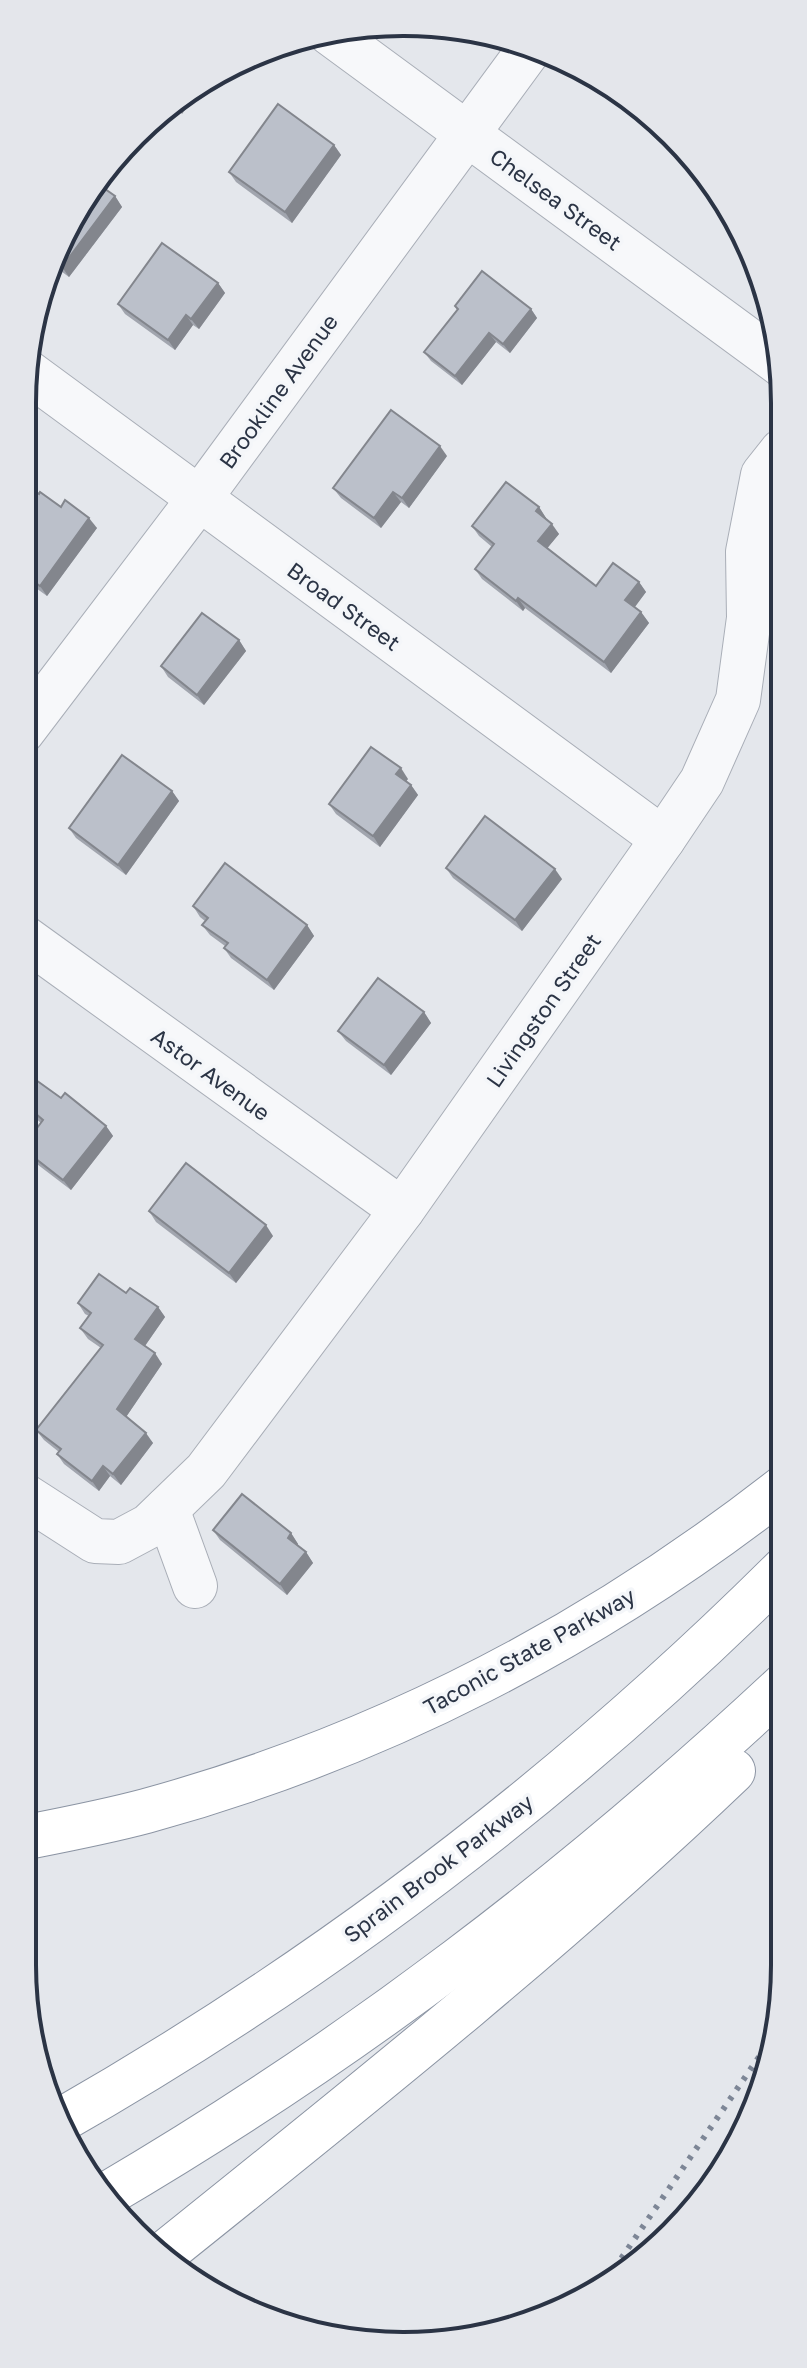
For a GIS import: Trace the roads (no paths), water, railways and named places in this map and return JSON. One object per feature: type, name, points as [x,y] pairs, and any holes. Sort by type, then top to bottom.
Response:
[{"type":"highway","name":"Taconic State Parkway","points":[[36,1835],[145,1811],[218,1789],[292,1765],[424,1710],[530,1656],[619,1603],[729,1530],[771,1497]]},
{"type":"highway","name":"Sprain Brook Parkway","points":[[69,2116],[269,1991],[447,1864],[623,1720],[771,1582]]},
{"type":"highway","points":[[114,2190],[280,2088],[455,1964],[625,1828],[771,1697]]},
{"type":"highway","points":[[171,2249],[471,2003],[619,1877],[771,1733]]},
{"type":"street","name":"Chelsea Street","points":[[341,41],[768,355]]},
{"type":"street","name":"Brookline Avenue","points":[[36,714],[199,499],[524,57]]},
{"type":"street","name":"Broad Street","points":[[37,379],[663,839]]},
{"type":"street","name":"Livingston Street","points":[[36,1503],[95,1541],[119,1542],[149,1526],[206,1471],[402,1210],[702,781],[738,700],[749,618],[748,552],[763,475],[771,465]]},
{"type":"street","name":"Astor Avenue","points":[[36,947],[402,1210]]},
{"type":"street","points":[[167,1509],[195,1586]]},
{"type":"railway","points":[[619,2262],[759,2057]]}]
